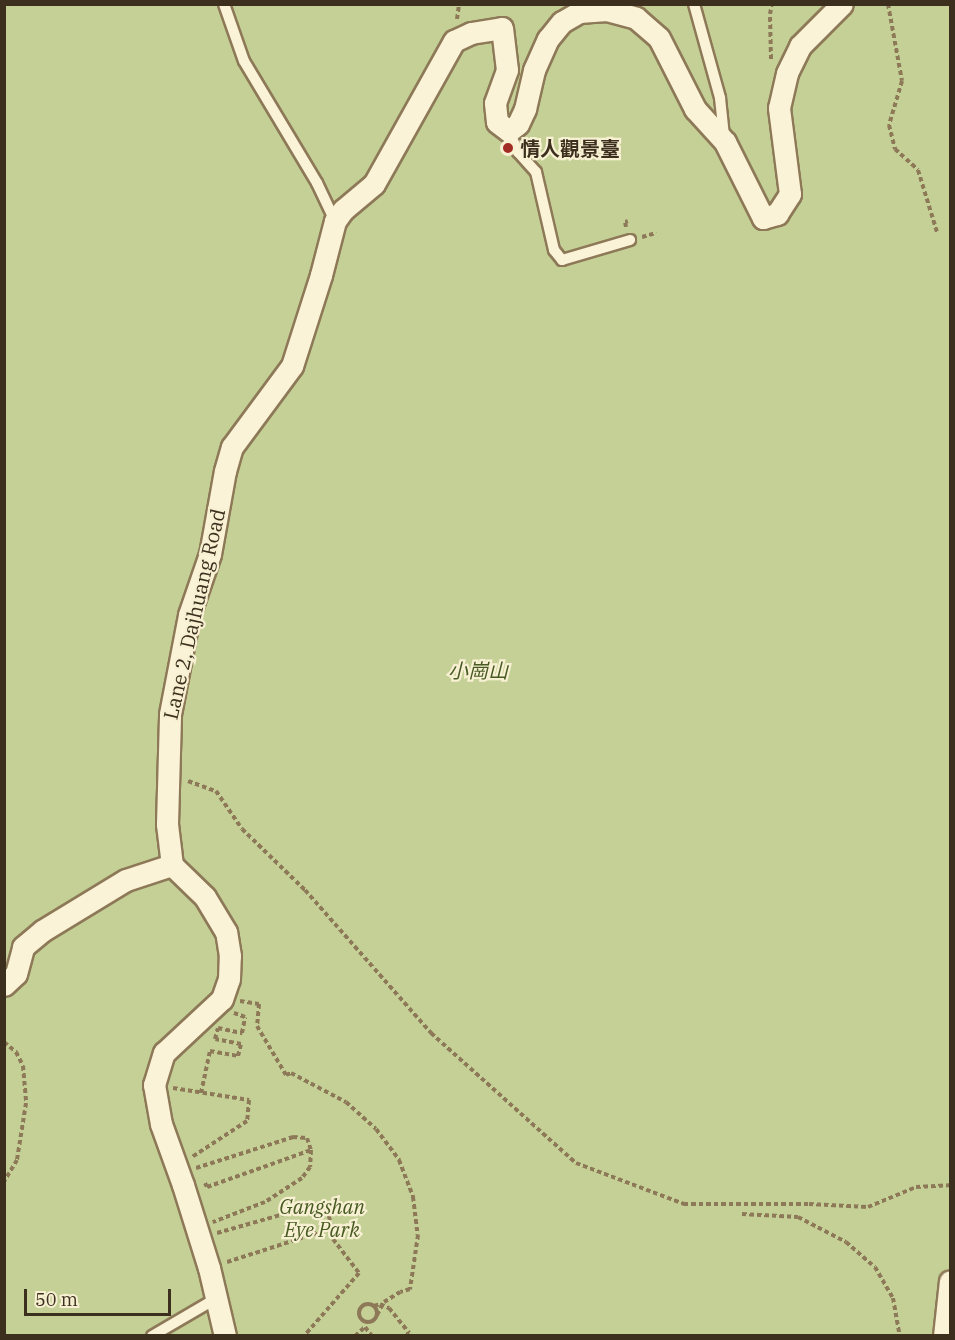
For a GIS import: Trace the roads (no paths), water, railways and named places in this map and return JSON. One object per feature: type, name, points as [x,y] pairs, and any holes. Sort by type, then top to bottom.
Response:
[{"type":"street","points":[[335,221],[343,210],[374,184],[454,41],[471,33],[502,28],[507,70],[495,103],[497,122],[509,130],[518,124],[525,109],[534,70],[548,39],[562,22],[579,12],[607,10],[636,18],[659,38],[695,109],[725,142],[763,218],[777,214],[790,194],[779,108],[787,73],[800,46],[842,4]]},
{"type":"street","name":"Lane 2, Dajhuang Road","points":[[172,865],[167,824],[167,746],[174,682],[189,615],[210,554],[225,471],[232,447],[292,366],[321,275],[335,221]]},
{"type":"street","points":[[4,985],[16,974],[23,947],[42,931],[126,880],[172,865],[205,897],[226,932],[230,956],[229,979],[222,999],[164,1053],[154,1085],[161,1124],[209,1268],[225,1335]]},
{"type":"street","points":[[944,1335],[951,1281]]},
{"type":"lane","points":[[224,4],[244,61],[317,183],[335,221]]},
{"type":"lane","points":[[694,4],[720,98],[725,142]]},
{"type":"lane","points":[[509,130],[518,152],[536,172],[554,250],[562,260],[630,240]]},
{"type":"lane","points":[[152,1335],[217,1297]]},
{"type":"place","name":"情人觀景臺","points":[[508,148]]},
{"type":"park label","name":"小崗山","points":[[478,670]]},
{"type":"park label","name":"Gangshan Eye Park","points":[[322,1218]]}]
